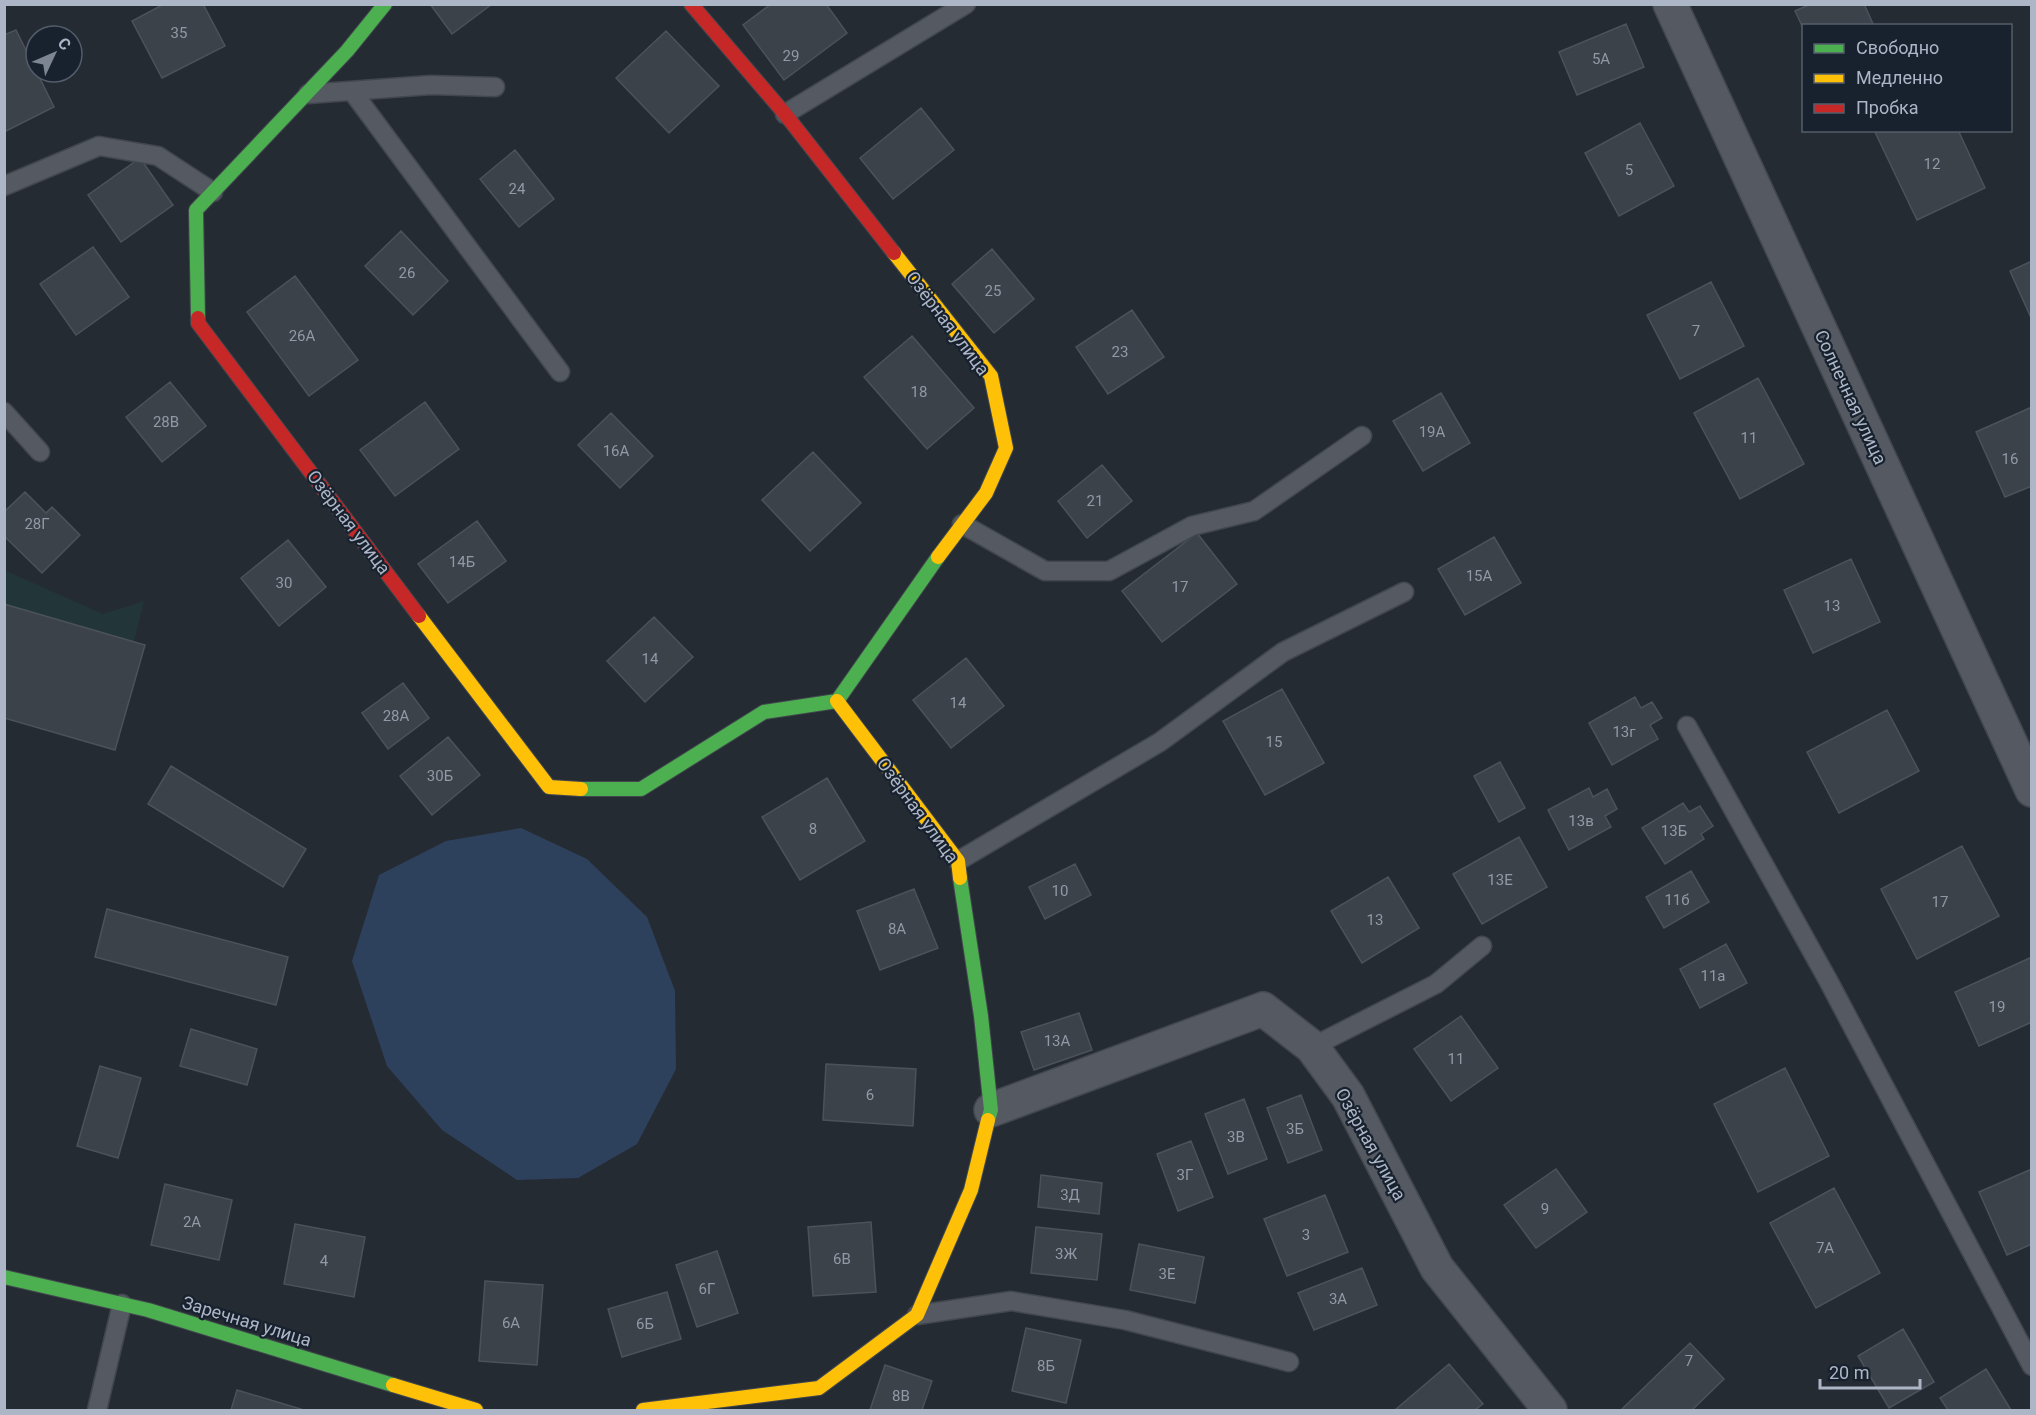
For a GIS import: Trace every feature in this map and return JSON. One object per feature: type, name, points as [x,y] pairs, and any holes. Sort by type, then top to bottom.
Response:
[{"type":"street","name":"Озёрная улица","points":[[385,4],[347,51],[196,210],[198,322],[549,787],[600,790],[641,789],[764,712],[837,701],[986,493],[1006,448],[991,376],[785,114],[691,4]]},
{"type":"street","name":"Солнечная улица","points":[[1670,4],[2031,790]]},
{"type":"street","name":"Озёрная улица","points":[[643,1410],[819,1388],[917,1315],[971,1190],[991,1110],[981,1017],[958,861],[837,701]]},
{"type":"street","name":"Озёрная улица","points":[[991,1110],[1263,1009],[1312,1047],[1348,1096],[1437,1268],[1550,1410]]},
{"type":"street","name":"Заречная улица","points":[[4,1277],[148,1310],[476,1410]]},
{"type":"lane","points":[[785,114],[966,4]]},
{"type":"lane","points":[[306,94],[431,86],[495,87]]},
{"type":"lane","points":[[352,91],[560,372]]},
{"type":"lane","points":[[4,186],[99,146],[158,156],[213,192]]},
{"type":"lane","points":[[4,412],[40,452]]},
{"type":"lane","points":[[962,524],[1045,571],[1109,571],[1192,526],[1254,512],[1362,436]]},
{"type":"lane","points":[[958,861],[1160,742],[1283,652],[1404,592]]},
{"type":"lane","points":[[1687,726],[1829,982],[2031,1366]]},
{"type":"lane","points":[[1312,1047],[1436,984],[1482,946]]},
{"type":"lane","points":[[917,1315],[1011,1301],[1125,1320],[1289,1362]]},
{"type":"lane","points":[[97,1410],[122,1304]]},
{"type":"green space","points":[[4,570],[103,614],[144,601],[130,657],[5,609]]},
{"type":"water","points":[[521,828],[587,859],[647,917],[675,991],[676,1069],[637,1144],[578,1178],[517,1180],[442,1130],[387,1066],[352,961],[379,875],[446,841]]},
{"type":"building","points":[[164,4],[203,4],[225,46],[162,78],[132,21]]},
{"type":"building","points":[[430,4],[492,4],[452,34]]},
{"type":"building","points":[[771,4],[826,4],[847,33],[784,80],[743,25]]},
{"type":"building","points":[[1811,4],[1864,4],[1873,24],[1802,26],[1795,11]]},
{"type":"building","points":[[1626,24],[1644,67],[1577,95],[1559,52]]},
{"type":"building","points":[[16,30],[24,46],[24,84],[43,84],[54,107],[4,132],[4,35]]},
{"type":"building","points":[[666,31],[719,86],[669,133],[616,78]]},
{"type":"building","points":[[921,108],[954,150],[893,199],[860,158]]},
{"type":"building","points":[[1640,123],[1674,186],[1619,216],[1585,153]]},
{"type":"building","points":[[1875,132],[1959,132],[1985,188],[1917,220]]},
{"type":"building","points":[[515,150],[554,199],[519,227],[480,179]]},
{"type":"building","points":[[140,158],[173,205],[121,242],[88,195]]},
{"type":"building","points":[[401,231],[448,281],[413,315],[365,266]]},
{"type":"building","points":[[93,247],[129,297],[76,335],[40,284]]},
{"type":"building","points":[[992,249],[1034,299],[994,333],[952,284]]},
{"type":"building","points":[[2032,261],[2032,320],[2010,271]]},
{"type":"building","points":[[295,276],[358,360],[309,396],[247,312]]},
{"type":"building","points":[[1711,282],[1744,346],[1680,379],[1647,315]]},
{"type":"building","points":[[1132,310],[1164,357],[1108,394],[1076,347]]},
{"type":"building","points":[[912,336],[974,408],[927,449],[864,377]]},
{"type":"building","points":[[1758,378],[1804,464],[1740,499],[1694,413]]},
{"type":"building","points":[[170,382],[206,426],[162,462],[126,417]]},
{"type":"building","points":[[1441,393],[1470,443],[1423,471],[1393,421]]},
{"type":"building","points":[[425,402],[459,449],[395,496],[360,450]]},
{"type":"building","points":[[2032,407],[2032,486],[2005,497],[1976,432]]},
{"type":"building","points":[[611,413],[653,456],[620,488],[578,445]]},
{"type":"building","points":[[813,452],[861,503],[810,551],[762,500]]},
{"type":"building","points":[[1102,465],[1132,501],[1087,538],[1058,501]]},
{"type":"building","points":[[25,492],[46,513],[52,507],[80,535],[42,573],[4,536],[4,512]]},
{"type":"building","points":[[477,521],[506,561],[448,603],[418,564]]},
{"type":"building","points":[[1197,533],[1237,584],[1162,642],[1122,591]]},
{"type":"building","points":[[1494,537],[1521,583],[1465,615],[1438,569]]},
{"type":"building","points":[[288,540],[326,587],[279,626],[241,578]]},
{"type":"building","points":[[1851,559],[1880,622],[1813,653],[1784,590]]},
{"type":"building","points":[[4,604],[145,645],[115,750],[4,718]]},
{"type":"building","points":[[654,617],[693,657],[645,702],[607,661]]},
{"type":"building","points":[[966,658],[1004,706],[951,748],[913,700]]},
{"type":"building","points":[[403,683],[429,718],[388,749],[362,713]]},
{"type":"building","points":[[1282,689],[1324,763],[1265,795],[1223,721]]},
{"type":"building","points":[[1635,697],[1641,708],[1652,702],[1662,718],[1650,725],[1658,739],[1612,765],[1589,723]]},
{"type":"building","points":[[1887,710],[1919,771],[1839,813],[1807,752]]},
{"type":"building","points":[[448,737],[480,775],[432,815],[400,776]]},
{"type":"building","points":[[1500,762],[1525,808],[1499,822],[1474,776]]},
{"type":"building","points":[[171,766],[306,849],[283,887],[148,804]]},
{"type":"building","points":[[827,778],[865,841],[800,880],[762,817]]},
{"type":"building","points":[[1589,788],[1593,797],[1607,789],[1617,809],[1605,816],[1611,827],[1569,850],[1548,810]]},
{"type":"building","points":[[1683,803],[1689,812],[1700,806],[1713,826],[1701,834],[1704,839],[1665,864],[1642,828]]},
{"type":"building","points":[[1519,837],[1547,887],[1482,924],[1453,874]]},
{"type":"building","points":[[1962,846],[1999,916],[1917,959],[1881,889]]},
{"type":"building","points":[[1075,864],[1091,895],[1045,919],[1029,887]]},
{"type":"building","points":[[1691,871],[1709,902],[1664,928],[1646,897]]},
{"type":"building","points":[[1388,877],[1419,928],[1362,963],[1331,911]]},
{"type":"building","points":[[914,889],[938,948],[880,970],[857,911]]},
{"type":"building","points":[[107,909],[288,957],[276,1005],[95,957]]},
{"type":"building","points":[[1726,944],[1747,983],[1700,1008],[1680,969]]},
{"type":"building","points":[[2032,957],[2032,1022],[1979,1046],[1955,992]]},
{"type":"building","points":[[1079,1013],[1092,1050],[1034,1070],[1021,1032]]},
{"type":"building","points":[[1461,1016],[1498,1068],[1451,1101],[1414,1049]]},
{"type":"building","points":[[191,1029],[257,1049],[247,1085],[180,1066]]},
{"type":"building","points":[[826,1064],[916,1069],[913,1126],[823,1120]]},
{"type":"building","points":[[100,1066],[141,1078],[118,1158],[77,1146]]},
{"type":"building","points":[[1785,1068],[1829,1156],[1758,1192],[1714,1104]]},
{"type":"building","points":[[1301,1095],[1322,1150],[1288,1163],[1267,1108]]},
{"type":"building","points":[[1244,1099],[1267,1159],[1228,1174],[1205,1114]]},
{"type":"building","points":[[1191,1141],[1213,1197],[1178,1211],[1157,1154]]},
{"type":"building","points":[[1556,1169],[1587,1212],[1536,1248],[1504,1205]]},
{"type":"building","points":[[2032,1169],[2032,1244],[2007,1255],[1979,1192]]},
{"type":"building","points":[[1041,1175],[1102,1183],[1099,1214],[1038,1207]]},
{"type":"building","points":[[165,1184],[232,1200],[219,1260],[151,1245]]},
{"type":"building","points":[[1834,1188],[1880,1273],[1816,1308],[1770,1223]]},
{"type":"building","points":[[1325,1195],[1348,1252],[1287,1276],[1264,1219]]},
{"type":"building","points":[[871,1222],[876,1292],[813,1296],[808,1227]]},
{"type":"building","points":[[295,1224],[365,1237],[354,1297],[284,1284]]},
{"type":"building","points":[[1036,1227],[1102,1234],[1097,1280],[1031,1273]]},
{"type":"building","points":[[1139,1244],[1204,1257],[1195,1303],[1130,1290]]},
{"type":"building","points":[[717,1251],[738,1313],[697,1327],[676,1265]]},
{"type":"building","points":[[1362,1268],[1377,1305],[1314,1330],[1298,1293]]},
{"type":"building","points":[[485,1281],[543,1285],[537,1365],[479,1361]]},
{"type":"building","points":[[667,1292],[681,1339],[622,1357],[608,1309]]},
{"type":"building","points":[[1026,1328],[1081,1340],[1066,1403],[1012,1391]]},
{"type":"building","points":[[1903,1329],[1934,1382],[1889,1408],[1858,1356]]},
{"type":"building","points":[[1690,1343],[1724,1379],[1692,1410],[1621,1410]]},
{"type":"building","points":[[1449,1364],[1483,1404],[1475,1410],[1395,1410]]},
{"type":"building","points":[[885,1365],[932,1381],[922,1410],[870,1410]]},
{"type":"building","points":[[1986,1369],[2011,1410],[1948,1410],[1940,1398]]},
{"type":"building","points":[[237,1390],[304,1410],[231,1410]]},
{"type":"traffic: fast","points":[[198,318],[196,210],[347,51],[385,4]]},
{"type":"traffic: fast","points":[[581,789],[641,789],[764,712],[837,701],[938,557]]},
{"type":"traffic: fast","points":[[960,878],[981,1016],[991,1110],[988,1120]]},
{"type":"traffic: fast","points":[[4,1277],[148,1310],[393,1385]]},
{"type":"traffic: slow","points":[[894,253],[991,376],[1006,448],[986,493],[938,557]]},
{"type":"traffic: slow","points":[[419,616],[549,787],[581,789]]},
{"type":"traffic: slow","points":[[837,701],[958,861],[960,878]]},
{"type":"traffic: slow","points":[[643,1410],[819,1388],[917,1315],[971,1190],[988,1120]]},
{"type":"traffic: slow","points":[[393,1385],[476,1410]]},
{"type":"traffic: jam","points":[[691,4],[785,114],[894,253]]},
{"type":"traffic: jam","points":[[198,318],[198,323],[419,616]]}]
